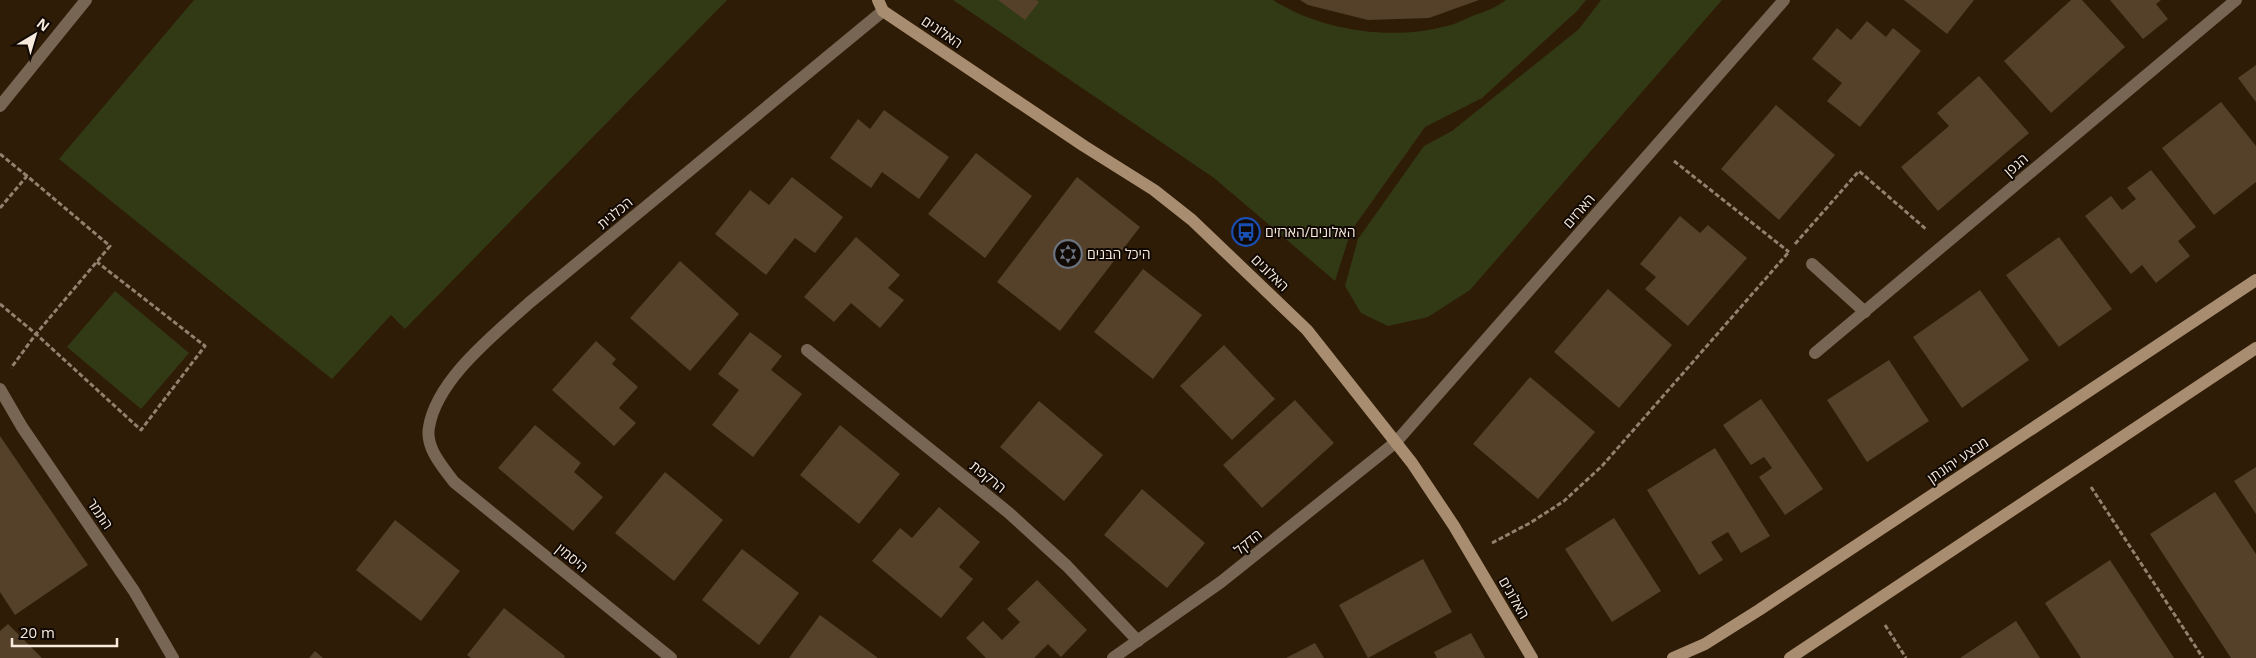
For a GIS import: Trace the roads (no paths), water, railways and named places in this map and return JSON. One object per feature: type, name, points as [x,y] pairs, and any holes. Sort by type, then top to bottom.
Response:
[{"type":"main road","name":"האלונים","points":[[881,6],[1084,146],[1154,190],[1192,220],[1307,330],[1396,442],[1433,494],[1471,554],[1532,658]]},
{"type":"main road","name":"מבצע יהונתן","points":[[1673,658],[1705,644],[1759,610],[2256,280]]},
{"type":"main road","points":[[1790,658],[2256,348]]},
{"type":"street","points":[[0,106],[86,0]]},
{"type":"street","name":"הארזים","points":[[1396,442],[1784,0]]},
{"type":"street","name":"הגפן","points":[[1815,353],[2236,0]]},
{"type":"street","name":"הכלנית","points":[[454,482],[433,452],[428,428],[438,403],[452,380],[474,353],[529,303],[881,6]]},
{"type":"street","points":[[1812,264],[1865,312]]},
{"type":"street","name":"הרקפת","points":[[807,350],[1009,513],[1067,566],[1138,641]]},
{"type":"street","name":"התמר","points":[[0,389],[22,427],[134,591],[173,658]]},
{"type":"street","name":"הדקל","points":[[1113,658],[1222,582],[1396,442]]},
{"type":"street","name":"היסמין","points":[[454,482],[672,658]]},
{"type":"place","name":"האלונים/הארזים","points":[[1246,232]]},
{"type":"place","name":"היכל הבנים","points":[[1068,254]]}]
